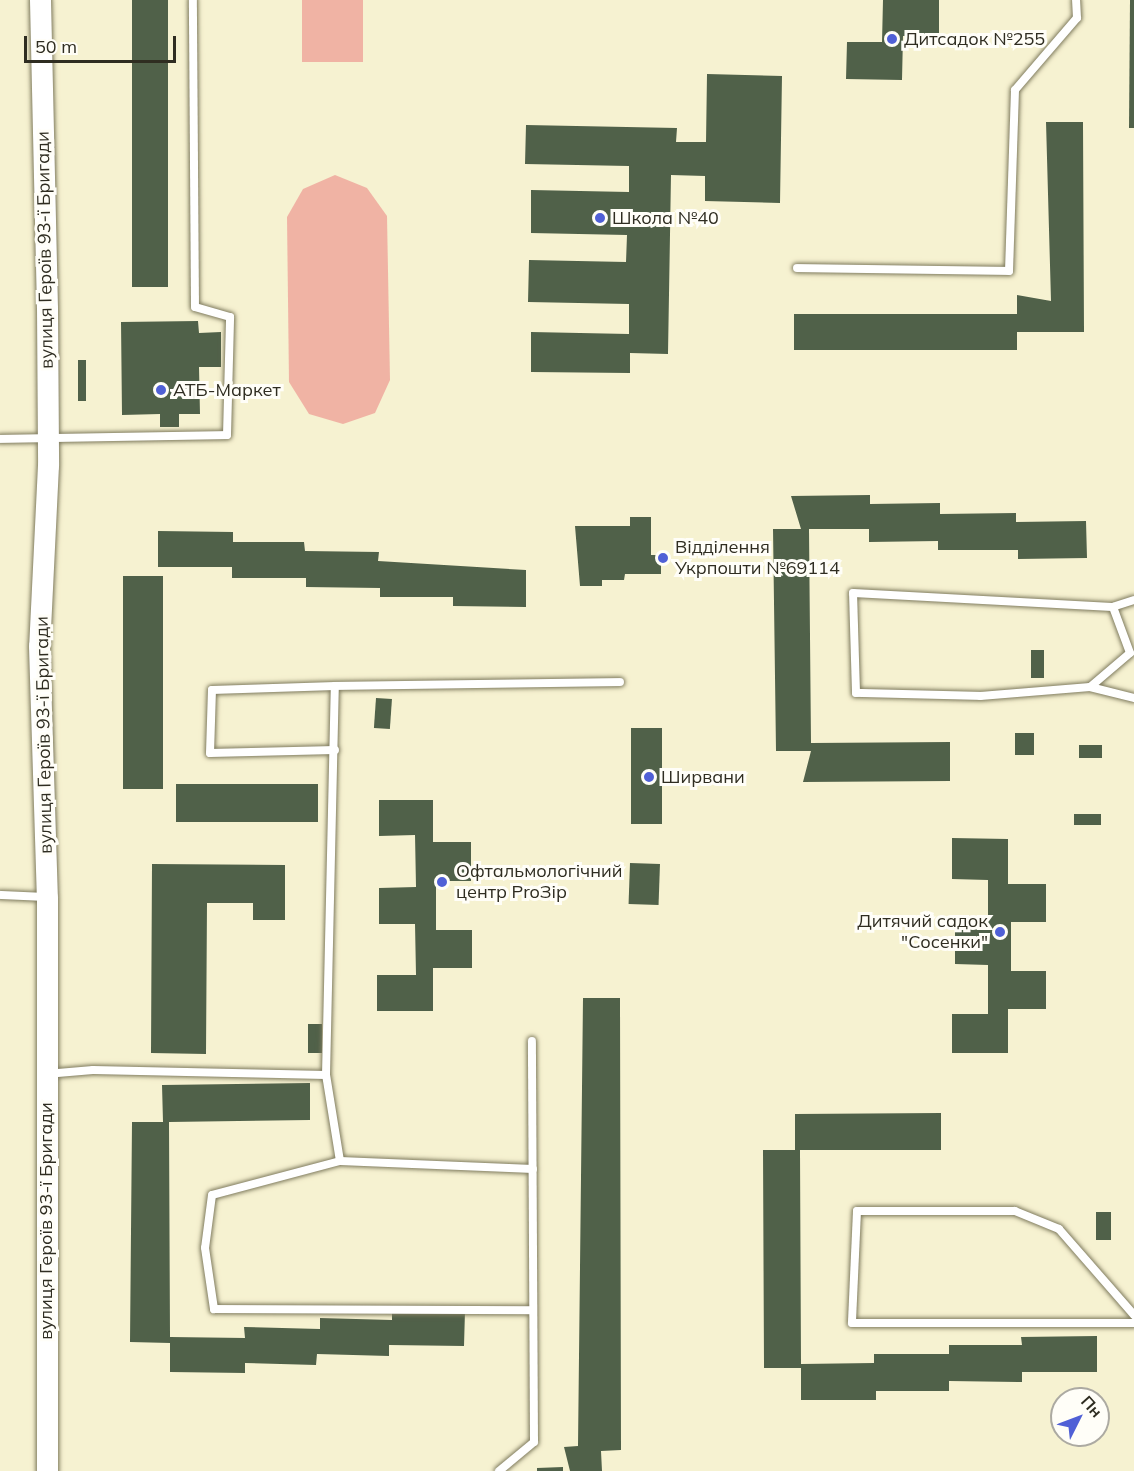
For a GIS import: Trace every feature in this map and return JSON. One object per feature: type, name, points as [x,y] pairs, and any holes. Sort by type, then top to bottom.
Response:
[{"type":"street","name":"вулиця Героїв 93-ї Бригади","points":[[40,0],[46,442],[39,664],[47,897],[47,1471]]},
{"type":"lane","points":[[0,439],[46,442],[227,435],[230,317],[195,307],[193,0]]},
{"type":"lane","points":[[797,268],[1009,271],[1015,90],[1077,18],[1076,0]]},
{"type":"lane","points":[[1134,600],[1113,607],[853,593],[856,693],[980,696],[1090,687],[1134,698]]},
{"type":"lane","points":[[1090,687],[1130,654],[1113,607]]},
{"type":"lane","points":[[335,750],[210,753],[212,690],[620,682]]},
{"type":"lane","points":[[336,686],[326,1075],[340,1161]]},
{"type":"lane","points":[[0,896],[47,897]]},
{"type":"lane","points":[[499,1471],[534,1442],[532,1041]]},
{"type":"lane","points":[[46,1074],[93,1070],[326,1075]]},
{"type":"lane","points":[[533,1169],[340,1161],[212,1196],[205,1248],[214,1309],[533,1310]]},
{"type":"lane","points":[[1134,1315],[1059,1228],[1015,1211],[857,1211],[852,1323],[1134,1323]]},
{"type":"shaded area","points":[[302,0],[363,0],[363,62],[302,62]]},
{"type":"shaded area","points":[[335,175],[367,188],[387,216],[390,380],[375,413],[343,424],[309,414],[289,382],[287,217],[303,189]]},
{"type":"building","points":[[132,0],[168,0],[168,287],[132,287]]},
{"type":"building","name":"Дитсадок №255","points":[[883,0],[939,0],[939,36],[903,36],[902,80],[846,79],[847,42],[882,42]]},
{"type":"building","points":[[1130,0],[1134,0],[1134,128],[1129,128]]},
{"type":"building","name":"Школа №40","points":[[707,74],[782,76],[780,203],[705,201],[705,176],[671,175],[668,354],[630,353],[630,373],[531,372],[531,332],[629,334],[629,304],[528,302],[529,260],[626,262],[627,235],[531,233],[531,190],[629,192],[629,166],[525,164],[526,125],[677,128],[676,142],[706,142]]},
{"type":"building","points":[[1046,122],[1083,122],[1084,332],[1017,332],[1017,350],[794,350],[794,314],[1017,314],[1017,295],[1051,301]]},
{"type":"building","name":"АТБ-Маркет","points":[[198,321],[199,333],[221,332],[221,367],[199,367],[200,414],[179,414],[179,427],[160,427],[160,414],[122,415],[121,322]]},
{"type":"building","points":[[78,360],[86,360],[86,401],[78,401]]},
{"type":"building","points":[[870,495],[870,504],[940,503],[940,514],[1016,513],[1016,522],[1086,521],[1087,558],[1018,559],[1018,550],[938,550],[938,541],[869,542],[869,529],[809,529],[811,743],[950,742],[950,781],[803,782],[811,751],[776,751],[773,529],[801,529],[791,496]]},
{"type":"building","points":[[630,517],[651,517],[651,555],[661,555],[661,574],[625,574],[624,580],[602,580],[602,586],[580,586],[575,526],[630,526]]},
{"type":"building","points":[[158,531],[233,532],[233,542],[304,542],[305,551],[379,552],[378,561],[526,570],[526,607],[453,606],[453,597],[380,597],[380,588],[306,587],[306,578],[232,578],[232,567],[158,567]]},
{"type":"building","points":[[123,576],[163,576],[163,789],[123,789]]},
{"type":"building","points":[[1031,650],[1044,650],[1044,678],[1031,678]]},
{"type":"building","points":[[376,698],[392,699],[390,729],[374,728]]},
{"type":"building","points":[[631,728],[662,728],[662,824],[631,824]]},
{"type":"building","points":[[1015,733],[1034,733],[1034,755],[1015,755]]},
{"type":"building","points":[[1079,745],[1102,745],[1102,758],[1079,758]]},
{"type":"building","points":[[176,784],[318,784],[318,822],[176,822]]},
{"type":"building","points":[[379,800],[433,800],[433,842],[471,842],[471,881],[436,881],[436,930],[472,930],[472,968],[433,968],[433,1011],[377,1011],[377,975],[416,975],[415,924],[379,924],[379,888],[416,887],[415,835],[379,836]]},
{"type":"building","points":[[1074,814],[1101,814],[1101,825],[1074,825]]},
{"type":"building","points":[[952,838],[1008,839],[1008,884],[1046,884],[1046,922],[1011,922],[1011,971],[1046,971],[1046,1009],[1008,1009],[1008,1053],[952,1053],[952,1014],[988,1014],[988,965],[955,964],[955,927],[988,927],[988,880],[952,879]]},
{"type":"building","points":[[630,863],[660,864],[659,905],[629,904]]},
{"type":"building","points":[[152,864],[285,865],[285,920],[253,920],[253,903],[207,903],[206,1054],[151,1053]]},
{"type":"building","points":[[583,998],[620,998],[621,1450],[601,1451],[602,1471],[570,1471],[564,1447],[578,1446]]},
{"type":"building","points":[[308,1024],[322,1024],[322,1053],[308,1053]]},
{"type":"building","points":[[310,1083],[310,1120],[169,1122],[170,1337],[245,1338],[244,1327],[320,1329],[320,1318],[392,1320],[392,1310],[465,1311],[464,1346],[389,1345],[389,1356],[317,1354],[316,1365],[245,1363],[245,1373],[170,1372],[170,1343],[130,1342],[132,1122],[163,1122],[162,1085]]},
{"type":"building","points":[[941,1113],[941,1150],[800,1150],[801,1364],[874,1363],[874,1354],[949,1354],[949,1345],[1022,1345],[1021,1337],[1097,1336],[1097,1372],[1022,1372],[1022,1382],[949,1381],[949,1391],[876,1391],[876,1400],[801,1400],[801,1368],[764,1368],[763,1150],[795,1150],[795,1114]]},
{"type":"building","points":[[1096,1212],[1111,1212],[1111,1240],[1096,1240]]},
{"type":"building","points":[[563,1467],[563,1471],[537,1471],[537,1468]]},
{"type":"place","name":"Дитсадок №255","points":[[892,39]]},
{"type":"place","name":"Школа №40","points":[[600,218]]},
{"type":"place","name":"АТБ-Маркет","points":[[161,390]]},
{"type":"place","name":"Відділення Укрпошти №69114","points":[[663,558]]},
{"type":"place","name":"Ширвани","points":[[649,777]]},
{"type":"place","name":"Офтальмологічний центр ProЗір","points":[[442,882]]},
{"type":"place","name":"Дитячий садок \"Сосенки\"","points":[[1000,932]]}]
